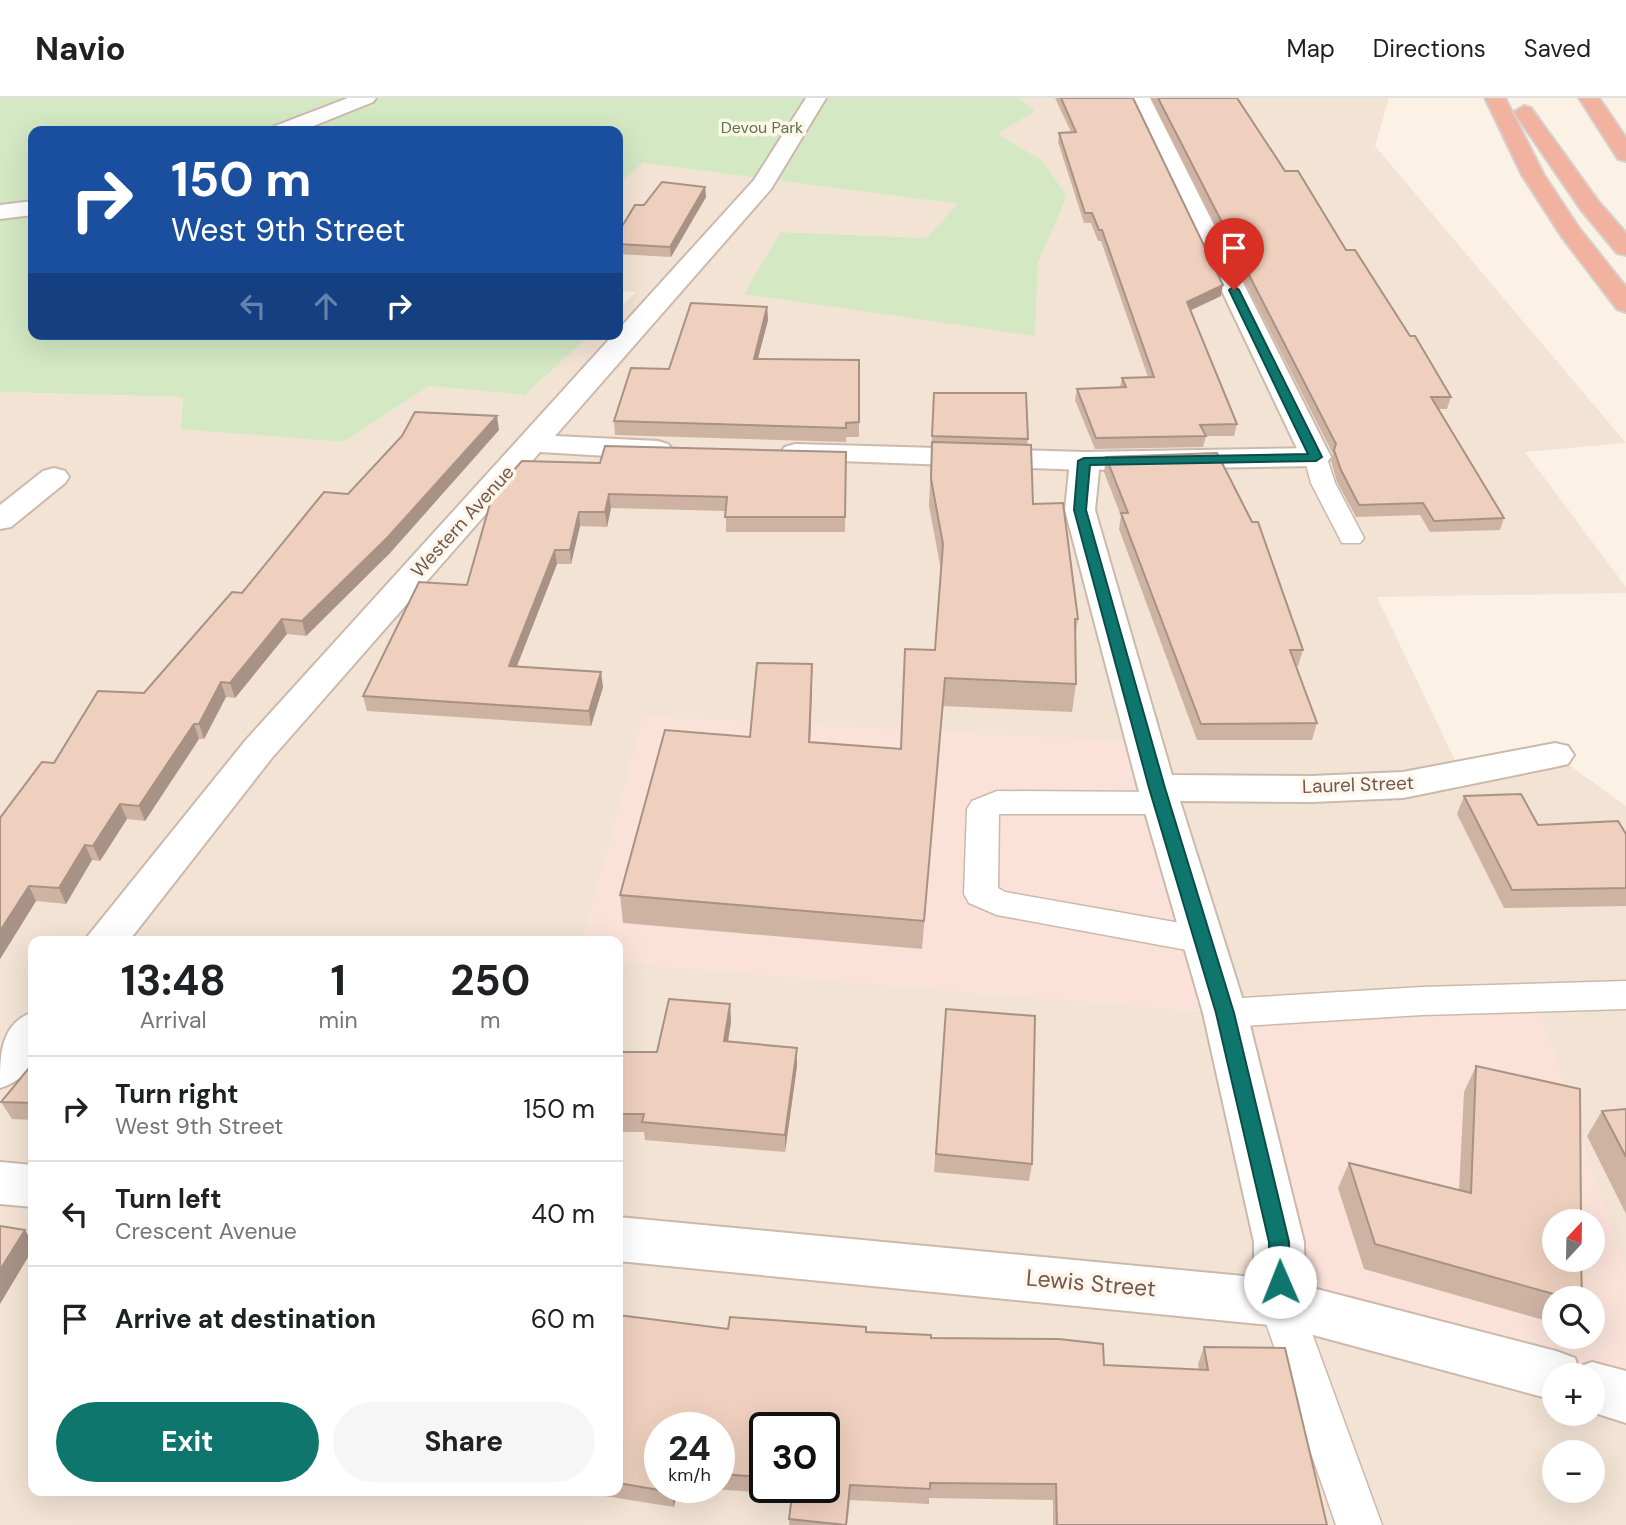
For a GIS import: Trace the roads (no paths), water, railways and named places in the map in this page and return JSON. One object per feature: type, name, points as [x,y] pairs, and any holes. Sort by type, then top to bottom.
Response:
[{"type":"highway","points":[[1495,98],[1533,176],[1570,232],[1626,304]]},
{"type":"highway","points":[[1516,98],[1590,206],[1626,248]]},
{"type":"highway","points":[[1589,98],[1626,154]]},
{"type":"street","points":[[296,126],[366,98]]},
{"type":"street","name":"Western Avenue","points":[[109,936],[258,750],[763,184],[816,98]]},
{"type":"street","points":[[768,453],[1084,461],[1316,457],[1140,98]]},
{"type":"street","points":[[0,212],[28,209]]},
{"type":"street","points":[[531,443],[685,450]]},
{"type":"street","points":[[1084,461],[1080,510],[1159,795],[1225,1013],[1279,1242],[1280,1303]]},
{"type":"street","points":[[0,520],[54,477]]},
{"type":"street","name":"Laurel Street","points":[[1159,795],[1402,785],[1463,777],[1509,763],[1555,755]]},
{"type":"street","points":[[0,1070],[28,1035]]},
{"type":"street","points":[[0,1183],[28,1186]]},
{"type":"street","name":"Lewis Street","points":[[623,1239],[1280,1303],[1542,1372]]},
{"type":"street","points":[[1605,1391],[1626,1397]]},
{"type":"lane","points":[[1316,457],[1323,483],[1351,538]]},
{"type":"lane","points":[[1159,795],[997,802],[983,809],[981,894],[997,903],[1203,940]]},
{"type":"lane","points":[[1225,1013],[1422,1001],[1626,995]]},
{"type":"lane","points":[[1280,1303],[1359,1525]]},
{"type":"park label","name":"Devou Park","points":[[762,127]]}]
